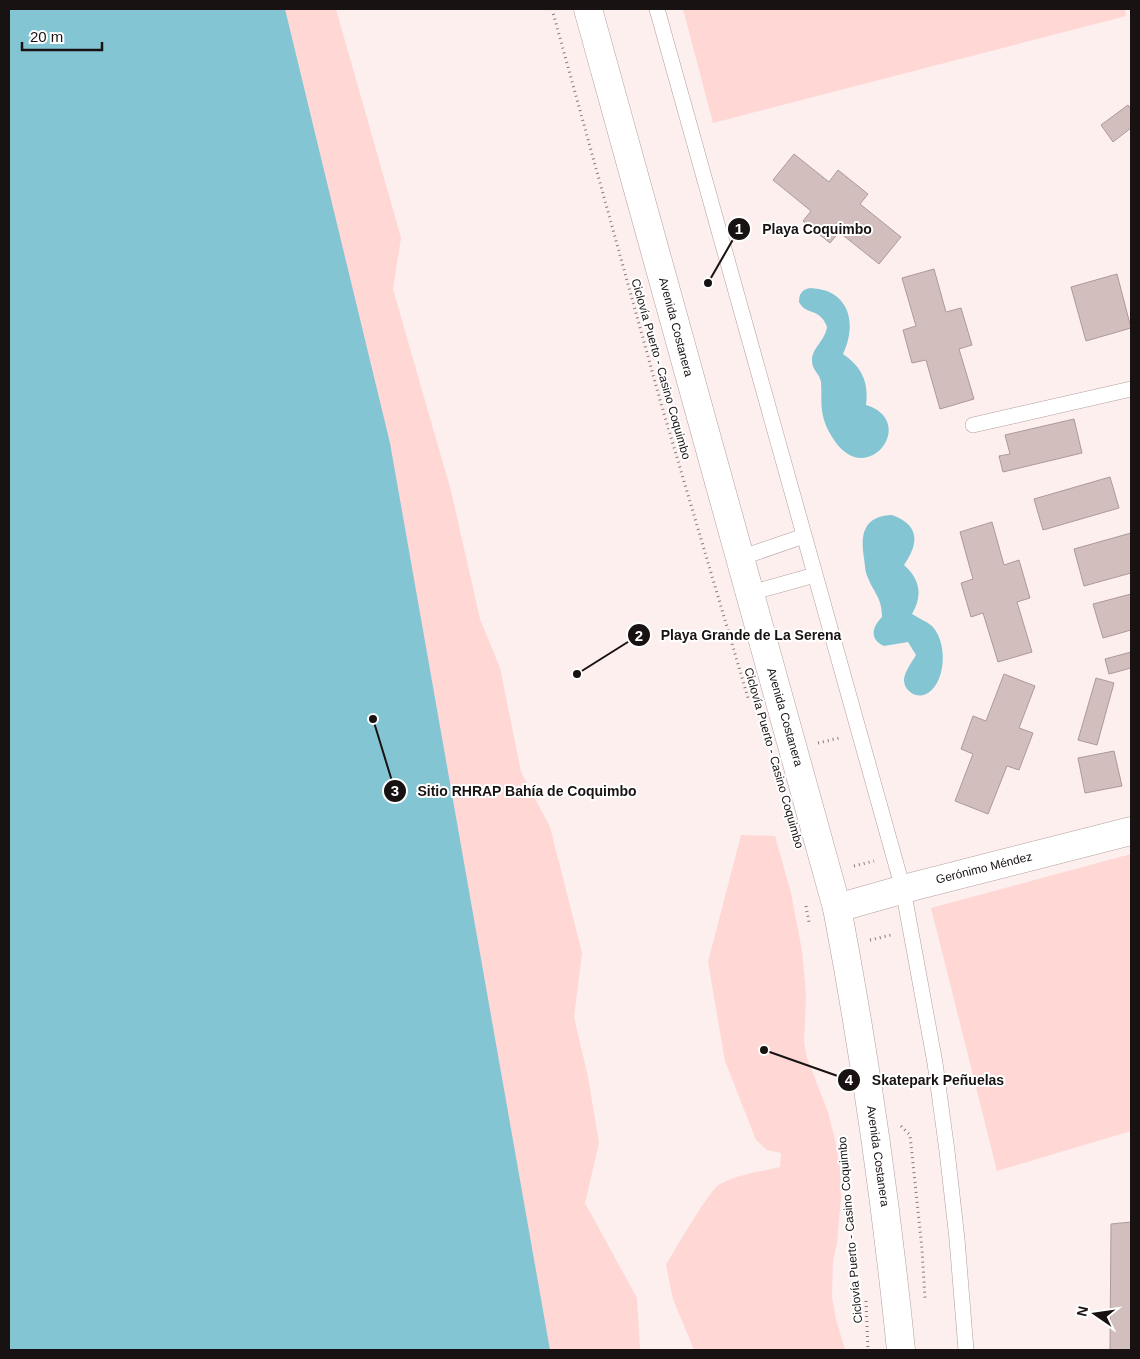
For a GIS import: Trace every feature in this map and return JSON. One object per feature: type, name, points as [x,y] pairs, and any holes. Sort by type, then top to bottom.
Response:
[{"type":"main road","name":"Avenida Costanera","points":[[588,9],[837,908],[857,1015],[874,1124],[890,1241],[901,1350]]},
{"type":"main road","name":"Gerónimo Méndez","points":[[837,908],[903,889],[1131,831]]},
{"type":"lane","points":[[657,9],[903,889],[928,1024],[943,1121],[957,1239],[966,1350]]},
{"type":"lane","points":[[973,425],[1131,389]]},
{"type":"lane","points":[[740,558],[804,536]]},
{"type":"lane","points":[[750,593],[815,575]]},
{"type":"path","name":"Ciclovía Puerto - Casino Coquimbo","points":[[552,9],[660,400],[749,703]]},
{"type":"path","points":[[804,898],[810,926]]},
{"type":"path","name":"Ciclovía Puerto - Casino Coquimbo","points":[[866,1294],[868,1350]]},
{"type":"shaded area","points":[[68,9],[336,9],[401,238],[393,289],[451,491],[480,619],[500,668],[521,772],[550,827],[582,953],[574,1017],[588,1077],[599,1143],[585,1203],[637,1298],[640,1350],[353,1350]]},
{"type":"shaded area","points":[[683,9],[1125,9],[1126,16],[713,123]]},
{"type":"shaded area","points":[[741,835],[775,836],[791,893],[802,951],[806,994],[804,1042],[807,1058],[828,1112],[840,1168],[841,1197],[837,1243],[833,1261],[832,1297],[845,1350],[694,1350],[673,1299],[666,1265],[700,1208],[720,1184],[742,1176],[780,1167],[781,1153],[767,1150],[756,1140],[725,1061],[708,962]]},
{"type":"shaded area","points":[[1131,854],[1131,1131],[997,1171],[931,908]]},
{"type":"water","points":[[9,9],[285,9],[390,443],[550,1350],[9,1350]]},
{"type":"water","points":[[811,288],[833,294],[840,300],[848,314],[850,330],[843,354],[855,364],[863,376],[867,397],[866,405],[881,413],[888,424],[888,436],[882,447],[873,455],[860,458],[847,454],[834,440],[825,423],[822,410],[821,382],[813,367],[812,357],[824,337],[827,327],[821,317],[805,309],[799,302],[802,292],[805,289]]},
{"type":"water","points":[[892,515],[908,524],[914,536],[912,549],[904,565],[914,576],[919,594],[912,614],[932,626],[937,633],[942,650],[942,670],[939,679],[934,687],[924,695],[912,693],[904,683],[906,673],[916,655],[908,642],[884,646],[874,636],[874,629],[882,617],[882,610],[866,573],[863,549],[864,534],[866,528],[875,519]]},
{"type":"building","points":[[1128,105],[1131,109],[1131,128],[1113,142],[1101,125]]},
{"type":"building","points":[[794,154],[829,182],[838,170],[868,194],[860,204],[901,237],[879,264],[839,232],[830,243],[803,221],[811,211],[773,180]]},
{"type":"building","points":[[934,269],[946,312],[961,308],[972,345],[959,349],[974,399],[940,409],[926,360],[912,363],[903,330],[916,326],[902,278]]},
{"type":"building","points":[[1117,274],[1131,328],[1086,341],[1071,287]]},
{"type":"building","points":[[1074,419],[1082,453],[1003,472],[999,456],[1010,454],[1005,435]]},
{"type":"building","points":[[1110,477],[1119,508],[1043,530],[1034,499]]},
{"type":"building","points":[[992,522],[1004,565],[1019,560],[1030,598],[1017,602],[1032,652],[998,662],[983,613],[971,617],[961,583],[973,579],[960,532]]},
{"type":"building","points":[[1131,533],[1131,573],[1084,586],[1074,549]]},
{"type":"building","points":[[1131,594],[1131,630],[1103,638],[1093,604]]},
{"type":"building","points":[[1131,652],[1131,668],[1109,674],[1105,659]]},
{"type":"building","points":[[1004,674],[1035,686],[1019,728],[1033,733],[1019,770],[1007,766],[988,814],[955,801],[973,754],[961,749],[973,716],[986,721]]},
{"type":"building","points":[[1096,678],[1114,683],[1097,745],[1078,740]]},
{"type":"building","points":[[1114,751],[1122,786],[1085,793],[1078,758]]},
{"type":"building","points":[[1131,1222],[1131,1350],[1110,1350],[1111,1224]]},
{"type":"place","name":"Playa Coquimbo","points":[[708,283]]},
{"type":"place","name":"Playa Grande de La Serena","points":[[577,674]]},
{"type":"place","name":"Sitio RHRAP Bahía de Coquimbo","points":[[373,719]]},
{"type":"place","name":"Skatepark Peñuelas","points":[[764,1050]]}]
